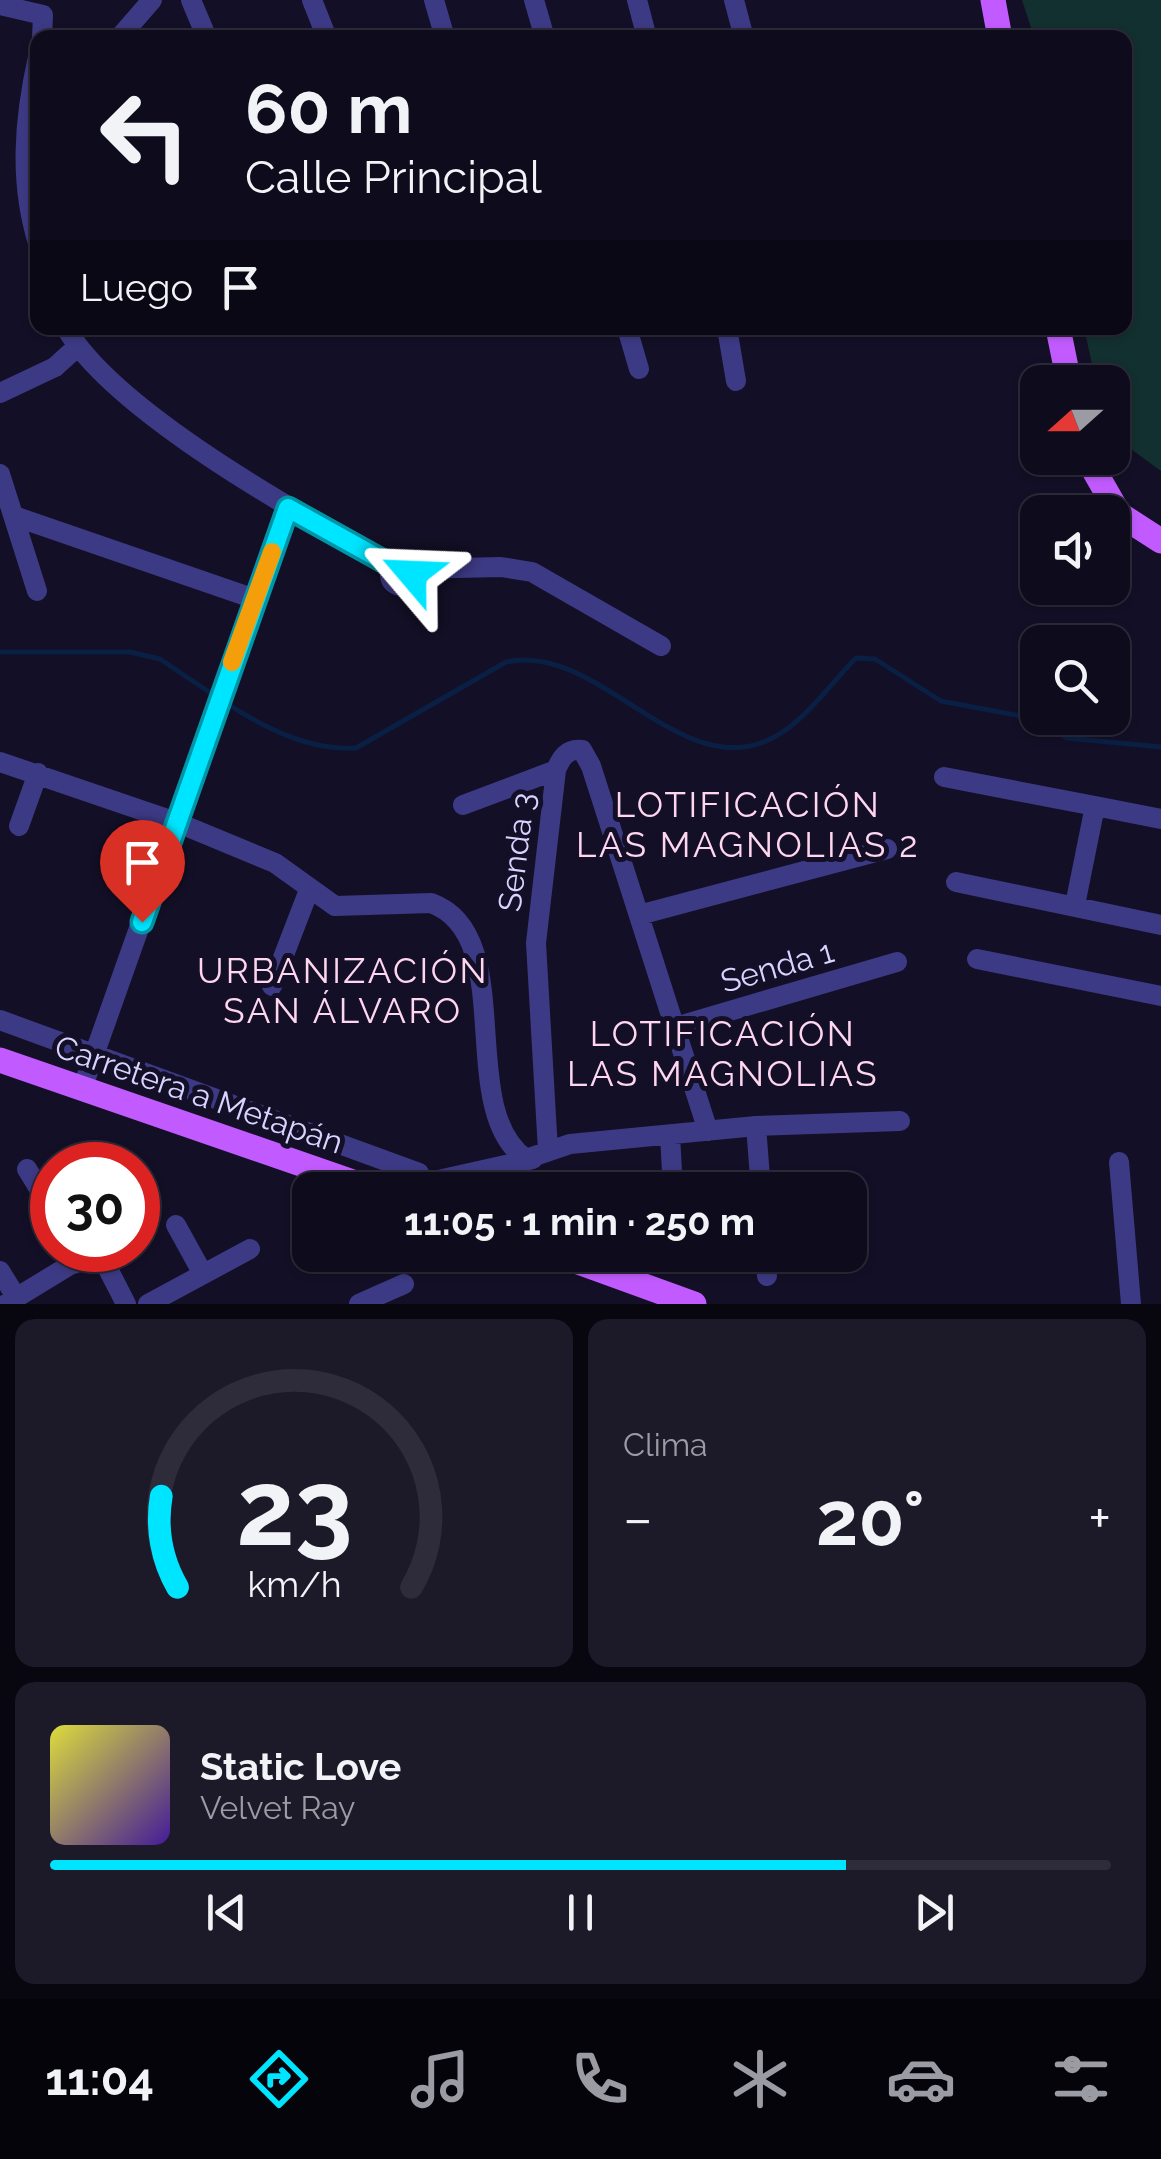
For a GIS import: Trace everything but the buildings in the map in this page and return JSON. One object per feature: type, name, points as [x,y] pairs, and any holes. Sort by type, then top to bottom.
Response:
[{"type":"main road","points":[[992,0],[998,30]]},
{"type":"main road","points":[[1059,335],[1066,365]]},
{"type":"main road","points":[[1097,475],[1119,514],[1161,541]]},
{"type":"main road","name":"Carretera a Metapán","points":[[0,1060],[324,1172]]},
{"type":"main road","points":[[605,1272],[694,1304]]},
{"type":"street","points":[[126,30],[152,0]]},
{"type":"street","points":[[191,0],[203,30]]},
{"type":"street","points":[[312,0],[324,30]]},
{"type":"street","points":[[434,0],[443,30]]},
{"type":"street","points":[[534,0],[542,30]]},
{"type":"street","points":[[637,0],[645,30]]},
{"type":"street","points":[[734,0],[742,30]]},
{"type":"street","points":[[0,5],[43,15],[42,30]]},
{"type":"street","points":[[30,115],[24,158],[30,211]]},
{"type":"street","points":[[70,335],[119,389],[288,508],[402,568],[501,567],[532,572],[661,646]]},
{"type":"street","points":[[630,335],[639,369]]},
{"type":"street","points":[[728,335],[736,381]]},
{"type":"street","points":[[0,393],[55,367],[77,347]]},
{"type":"street","points":[[0,474],[37,592]]},
{"type":"street","points":[[82,1089],[288,508]]},
{"type":"street","points":[[14,516],[254,599]]},
{"type":"street","name":"Senda 3","points":[[536,1156],[536,953],[556,770],[567,752],[576,749],[588,758],[639,915]]},
{"type":"street","points":[[0,762],[176,822],[275,863],[310,890],[343,908],[430,903],[444,908],[460,924],[475,960],[496,1113],[506,1135],[536,1156]]},
{"type":"street","points":[[463,805],[556,770]]},
{"type":"street","points":[[19,826],[38,774]]},
{"type":"street","points":[[944,777],[1161,819]]},
{"type":"street","points":[[1075,906],[1095,806]]},
{"type":"street","points":[[708,1132],[639,915],[886,849]]},
{"type":"street","points":[[956,882],[1161,925]]},
{"type":"street","points":[[272,986],[310,890]]},
{"type":"street","points":[[977,959],[1161,996]]},
{"type":"street","name":"Senda 1","points":[[675,1027],[897,962]]},
{"type":"street","points":[[0,1020],[416,1172]]},
{"type":"street","points":[[477,1172],[570,1144],[756,1126],[900,1120]]},
{"type":"street","points":[[756,1126],[760,1172]]},
{"type":"street","points":[[670,1135],[671,1172]]},
{"type":"street","points":[[1119,1162],[1131,1304]]},
{"type":"street","points":[[27,1169],[30,1174]]},
{"type":"street","points":[[176,1225],[203,1274]]},
{"type":"street","points":[[148,1304],[250,1249]]},
{"type":"street","points":[[0,1271],[11,1300],[55,1272]]},
{"type":"street","points":[[110,1272],[126,1304]]},
{"type":"street","points":[[360,1304],[404,1284]]},
{"type":"green space","points":[[1022,0],[1161,0],[1161,471],[1130,448],[1130,365],[1092,365],[1086,335],[1132,335],[1132,30],[1032,30]]},
{"type":"waterway","points":[[0,652],[130,652],[160,659],[215,696]]},
{"type":"waterway","points":[[225,702],[287,736],[321,746],[356,748],[506,662],[540,661],[573,671],[701,742],[733,748],[779,735],[856,658],[875,659],[941,701],[1031,718],[1067,738],[1161,747]]},
{"type":"slow traffic","points":[[232,662],[272,552]]},
{"type":"district","name":"LOTIFICACIÓN LAS MAGNOLIAS 2","points":[[748,824]]},
{"type":"district","name":"URBANIZACIÓN SAN ÁLVARO","points":[[343,990]]},
{"type":"district","name":"LOTIFICACIÓN LAS MAGNOLIAS","points":[[723,1053]]},
{"type":"route","points":[[142,922],[288,508],[394,567],[407,566],[412,574]]}]
